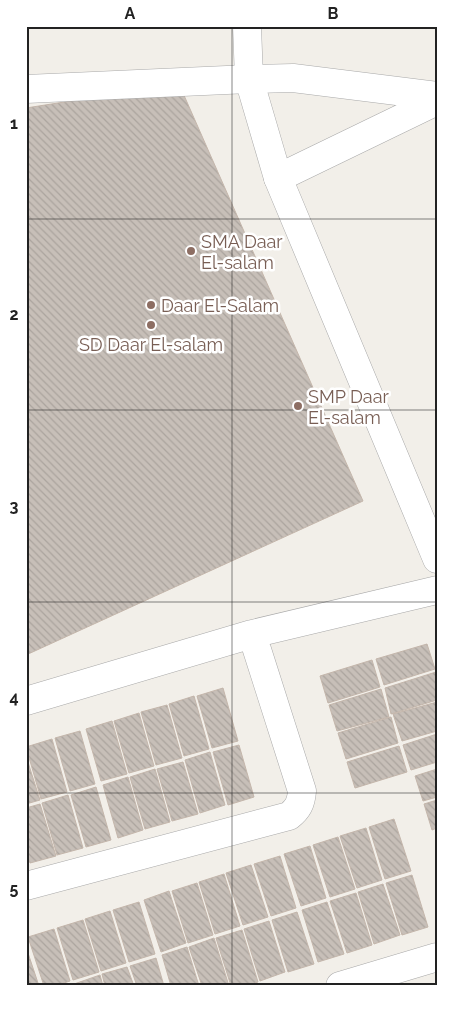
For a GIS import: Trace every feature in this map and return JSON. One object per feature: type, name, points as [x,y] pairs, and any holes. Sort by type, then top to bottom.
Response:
[{"type":"street","points":[[247,26],[249,79],[278,178],[437,560]]},
{"type":"street","points":[[26,89],[292,78],[437,96]]},
{"type":"street","points":[[278,178],[437,101]]},
{"type":"street","points":[[26,701],[252,634],[437,590]]},
{"type":"street","points":[[26,886],[289,816],[295,812],[302,799],[302,790],[252,634]]},
{"type":"street","points":[[340,986],[437,956]]},
{"type":"building","name":"Daar El-Salam","points":[[179,84],[363,501],[26,655],[26,108]]},
{"type":"building","points":[[427,644],[435,669],[384,685],[376,659]]},
{"type":"building","points":[[372,660],[380,687],[328,703],[320,676]]},
{"type":"building","points":[[436,672],[437,700],[391,714],[385,688]]},
{"type":"building","points":[[223,688],[238,741],[212,748],[197,696]]},
{"type":"building","points":[[381,689],[389,717],[337,731],[329,705]]},
{"type":"building","points":[[194,696],[209,749],[184,756],[169,704]]},
{"type":"building","points":[[437,702],[437,731],[402,741],[393,714]]},
{"type":"building","points":[[167,705],[182,758],[156,765],[141,712]]},
{"type":"building","points":[[139,713],[154,766],[129,773],[114,721]]},
{"type":"building","points":[[391,717],[398,743],[346,759],[338,733]]},
{"type":"building","points":[[112,721],[127,774],[101,781],[86,729]]},
{"type":"building","points":[[80,731],[95,784],[70,791],[55,738]]},
{"type":"building","points":[[437,734],[437,762],[411,770],[403,745]]},
{"type":"building","points":[[52,739],[67,792],[41,799],[26,747]]},
{"type":"building","points":[[239,745],[254,797],[228,805],[213,752]]},
{"type":"building","points":[[399,746],[407,772],[355,788],[347,762]]},
{"type":"building","points":[[210,752],[225,805],[200,813],[185,760]]},
{"type":"building","points":[[26,756],[40,800],[26,804]]},
{"type":"building","points":[[183,762],[198,814],[172,821],[157,769]]},
{"type":"building","points":[[155,769],[170,822],[145,829],[130,777]]},
{"type":"building","points":[[437,769],[437,797],[423,801],[415,776]]},
{"type":"building","points":[[128,777],[143,830],[118,838],[103,785]]},
{"type":"building","points":[[96,787],[111,840],[86,847],[71,795]]},
{"type":"building","points":[[68,795],[83,848],[57,855],[42,803]]},
{"type":"building","points":[[437,800],[437,828],[432,830],[424,804]]},
{"type":"building","points":[[40,804],[56,856],[30,863],[26,851],[26,808]]},
{"type":"building","points":[[394,819],[411,871],[385,879],[369,827]]},
{"type":"building","points":[[366,828],[382,880],[357,888],[340,836]]},
{"type":"building","points":[[338,837],[355,889],[330,897],[313,845]]},
{"type":"building","points":[[310,846],[326,898],[301,906],[284,854]]},
{"type":"building","points":[[280,856],[296,908],[271,916],[254,864]]},
{"type":"building","points":[[251,865],[268,917],[243,925],[226,873]]},
{"type":"building","points":[[224,874],[240,926],[215,934],[199,882]]},
{"type":"building","points":[[412,875],[428,927],[402,935],[386,883]]},
{"type":"building","points":[[197,883],[213,935],[188,943],[172,891]]},
{"type":"building","points":[[383,884],[400,935],[374,944],[358,892]]},
{"type":"building","points":[[169,891],[186,943],[161,952],[144,900]]},
{"type":"building","points":[[356,893],[372,945],[347,953],[330,901]]},
{"type":"building","points":[[139,902],[155,954],[129,962],[113,910]]},
{"type":"building","points":[[327,902],[344,954],[318,962],[302,910]]},
{"type":"building","points":[[110,911],[126,963],[101,971],[85,919]]},
{"type":"building","points":[[297,912],[314,964],[288,972],[272,920]]},
{"type":"building","points":[[83,920],[99,972],[73,980],[57,928]]},
{"type":"building","points":[[269,921],[285,972],[260,981],[244,929]]},
{"type":"building","points":[[54,929],[70,981],[55,986],[44,986],[28,937]]},
{"type":"building","points":[[242,930],[258,982],[246,986],[231,986],[216,938]]},
{"type":"building","points":[[214,938],[229,986],[202,986],[189,947]]},
{"type":"building","points":[[26,947],[39,986],[26,986]]},
{"type":"building","points":[[187,947],[199,986],[171,986],[162,955]]},
{"type":"building","points":[[156,958],[164,986],[137,986],[130,966]]},
{"type":"building","points":[[127,967],[134,986],[105,986],[102,974]]},
{"type":"building","points":[[100,975],[103,986],[75,986],[74,984]]},
{"type":"place","name":"SMA Daar El-salam","points":[[191,251]]},
{"type":"place","name":"Daar El-Salam","points":[[151,305]]},
{"type":"place","name":"SD Daar El-salam","points":[[151,325]]},
{"type":"place","name":"SMP Daar El-salam","points":[[298,406]]}]
